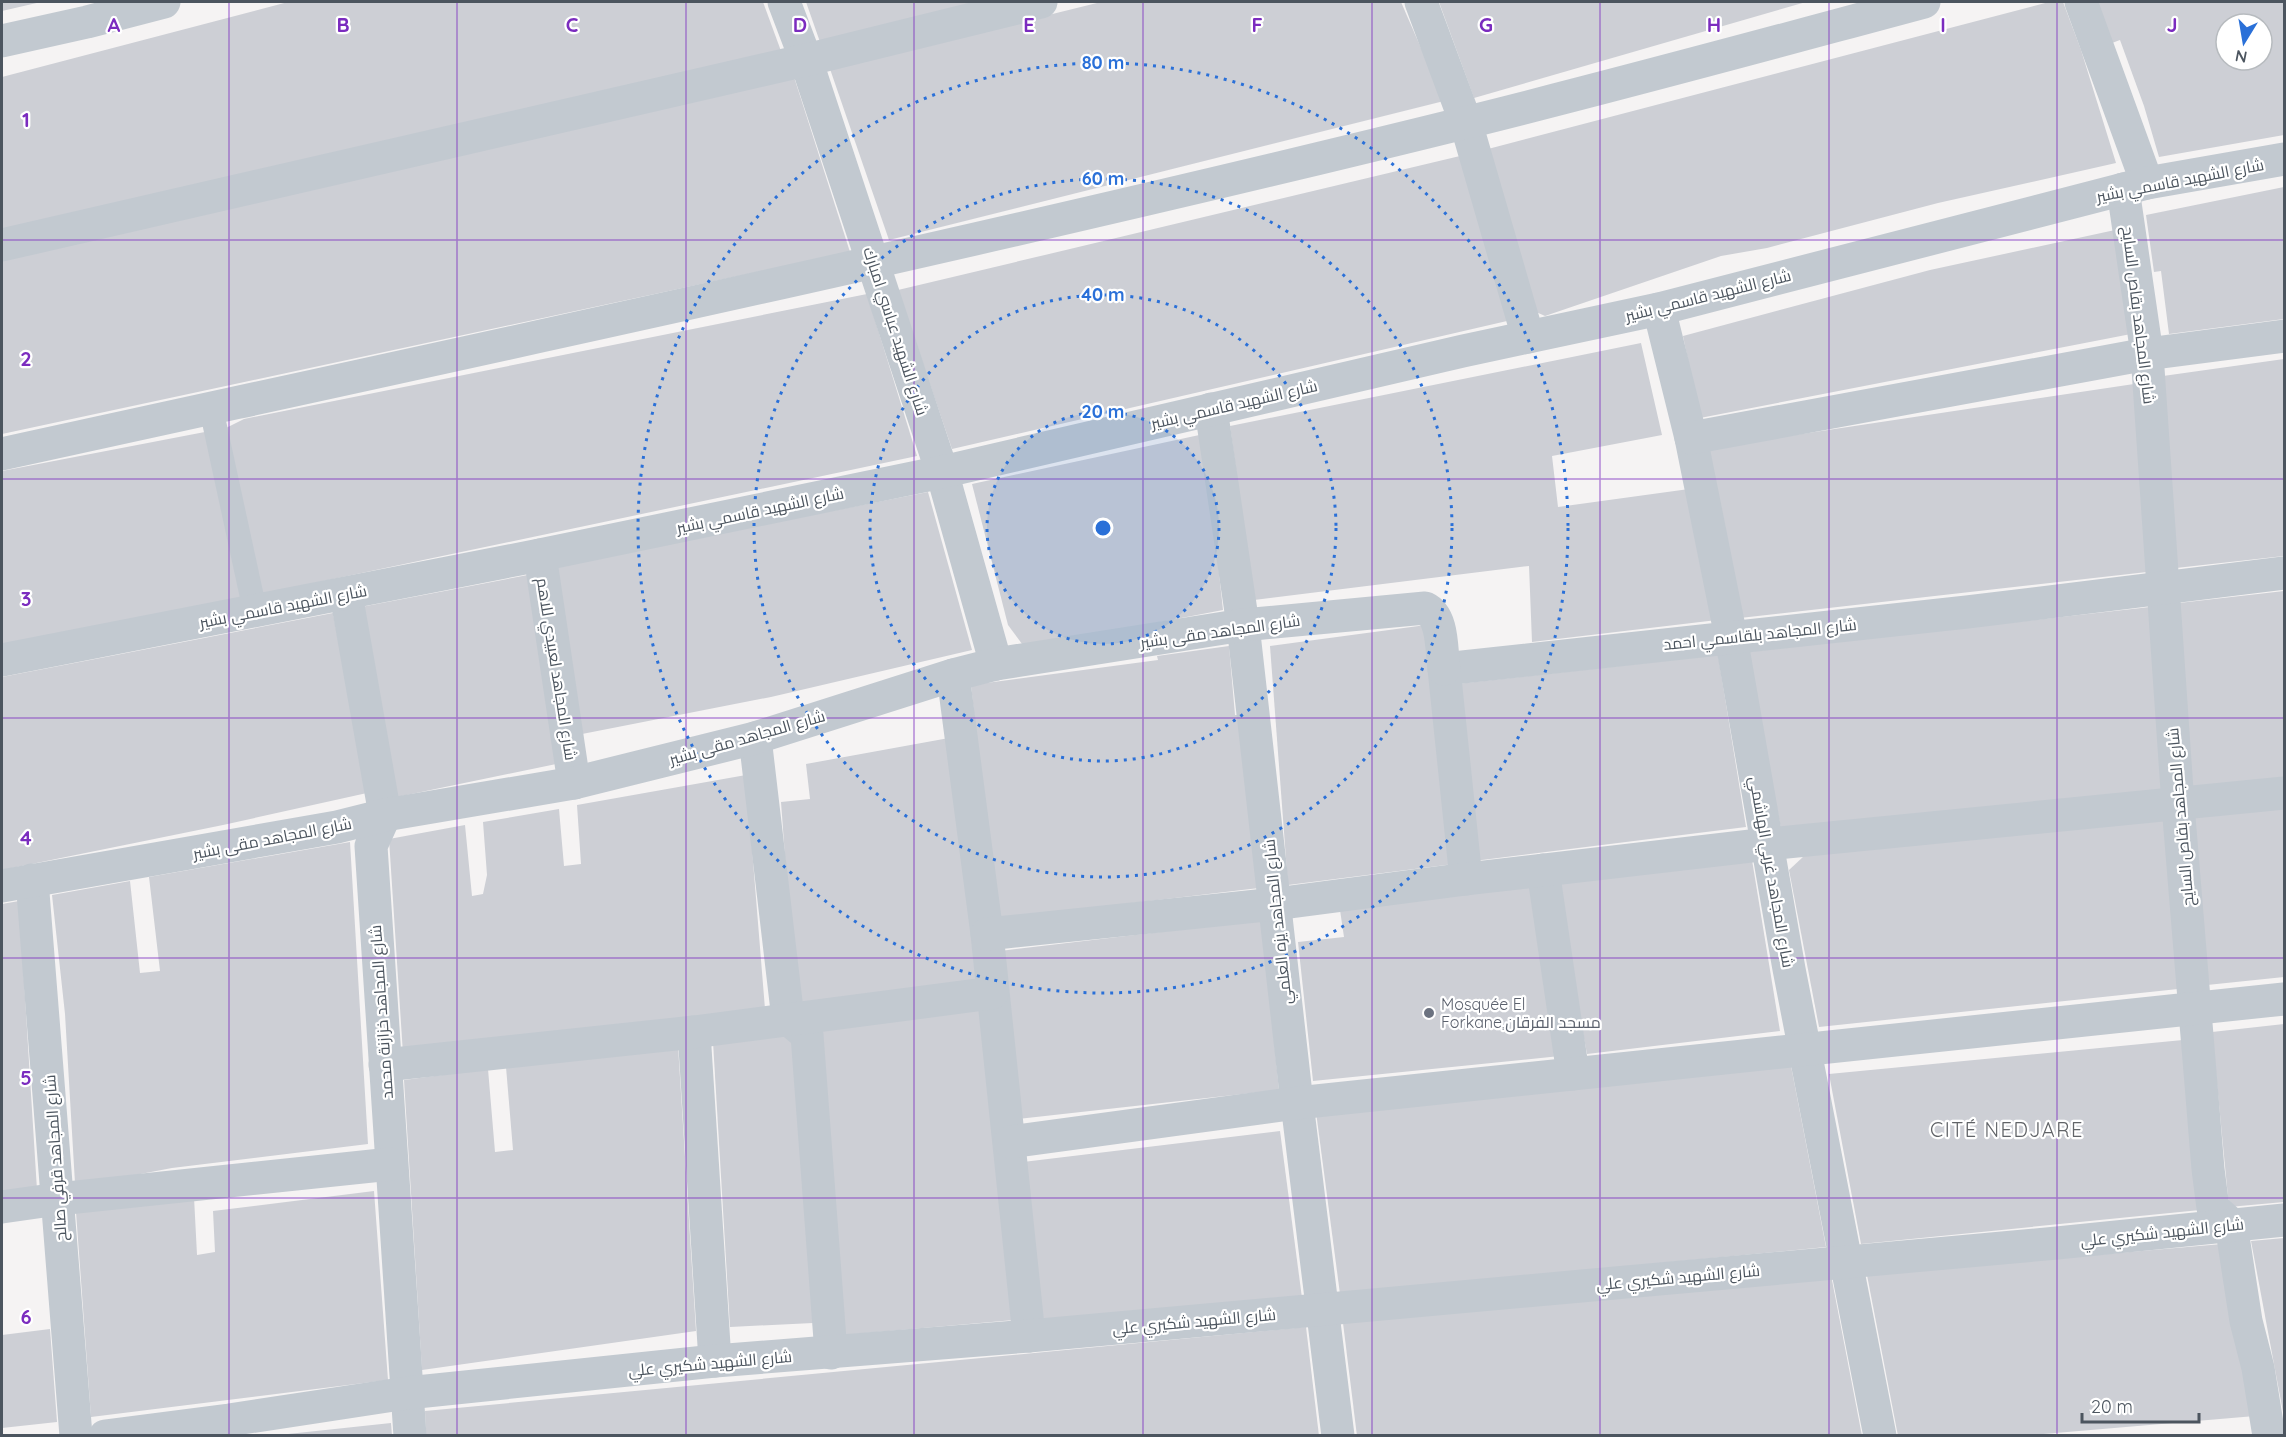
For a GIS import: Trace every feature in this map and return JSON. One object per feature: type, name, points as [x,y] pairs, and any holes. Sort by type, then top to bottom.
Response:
[{"type":"street","points":[[2,41],[164,2]]},
{"type":"street","name":"شارع الشهيد عباسي امبارك","points":[[784,2],[806,60],[942,472],[996,664]]},
{"type":"street","points":[[2,245],[806,60],[998,7],[1041,2]]},
{"type":"street","points":[[1421,2],[1466,123],[1528,337]]},
{"type":"street","points":[[2,454],[873,263],[1466,123],[1924,2]]},
{"type":"street","name":"شارع المجاهد بقاص السايح","points":[[2081,2],[2135,186],[2178,805],[2213,1208],[2231,1224]]},
{"type":"street","name":"شارع الشهيد قاسمي بشير","points":[[2,660],[346,594],[942,472],[1211,409],[1659,309],[2135,186],[2284,159]]},
{"type":"street","name":"شارع المجاهد غربي الهاشمي","points":[[1659,309],[1691,438],[1731,637],[1805,1050],[1880,1436]]},
{"type":"street","points":[[1691,438],[2147,354],[2284,336]]},
{"type":"street","points":[[212,408],[255,611]]},
{"type":"street","name":"شارع المجاهد يزه العلمي","points":[[1211,409],[1243,626],[1297,1103],[1338,1436]]},
{"type":"street","name":"شارع المجاهد لعبيدي للاهم","points":[[540,555],[574,783]]},
{"type":"street","name":"شارع المجاهد بلقاسمي احمد","points":[[1444,669],[1966,612],[2284,573]]},
{"type":"street","points":[[346,594],[386,815]]},
{"type":"street","name":"شارع المجاهد مقى بشير","points":[[17,883],[574,783],[755,738],[953,675],[996,664],[1243,626],[1425,608],[1434,614],[1437,622],[1444,669]]},
{"type":"street","points":[[1444,669],[1466,879]]},
{"type":"street","points":[[953,675],[987,934],[1029,1336]]},
{"type":"street","points":[[755,738],[788,1019],[807,1035],[831,1353]]},
{"type":"street","points":[[987,934],[1275,904],[1768,844],[2284,793]]},
{"type":"street","name":"شارع المجاهد خزازنة محمد","points":[[386,815],[371,846],[390,1164],[410,1436]]},
{"type":"street","points":[[1544,870],[1573,1074]]},
{"type":"street","name":"شارع المجاهد قرفي صالح","points":[[17,883],[58,1199],[76,1436]]},
{"type":"street","points":[[385,1065],[693,1032],[992,993]]},
{"type":"street","points":[[1010,1142],[1297,1103],[2284,999]]},
{"type":"street","points":[[693,1032],[715,1361]]},
{"type":"street","points":[[2,1207],[390,1164]]},
{"type":"street","name":"شارع الشهيد شكيري علي","points":[[105,1436],[407,1393],[715,1361],[1029,1336],[2057,1243],[2284,1220]]},
{"type":"street","points":[[2231,1224],[2246,1321],[2258,1368],[2269,1435]]},
{"type":"building","points":[[2,2],[41,2],[2,11]]},
{"type":"building","points":[[288,2],[763,2],[781,51],[2,230],[2,77]]},
{"type":"building","points":[[806,2],[975,2],[820,42]]},
{"type":"building","points":[[1101,2],[1401,2],[1444,101],[889,240],[830,69]]},
{"type":"building","points":[[1439,2],[1806,2],[1474,98]]},
{"type":"building","points":[[2049,2],[2063,2],[2081,50],[2116,163],[1938,203],[1767,248],[1721,256],[1545,316],[1534,311],[1488,149]]},
{"type":"building","points":[[2096,2],[2284,2],[2284,135],[2159,157],[2144,106],[2120,40],[2112,43]]},
{"type":"building","points":[[794,77],[850,252],[2,434],[2,260]]},
{"type":"building","points":[[1460,156],[1507,321],[952,449],[898,290]]},
{"type":"building","points":[[2284,187],[2284,319],[2169,334],[2161,271],[2154,272],[2146,215]]},
{"type":"building","points":[[2115,230],[2131,334],[1700,418],[1683,336],[1930,270]]},
{"type":"building","points":[[867,294],[917,456],[257,595],[222,430],[244,419]]},
{"type":"building","points":[[1641,343],[1662,435],[1552,456],[1558,507],[1689,489],[1717,620],[1532,642],[1529,566],[1254,600],[1230,426]]},
{"type":"building","points":[[2284,359],[2284,556],[2176,568],[2163,376]]},
{"type":"building","points":[[2134,384],[2147,572],[1740,618],[1708,448]]},
{"type":"building","points":[[210,431],[245,598],[2,644],[2,471]]},
{"type":"building","points":[[1204,434],[1223,610],[1025,648],[1008,625],[972,484]]},
{"type":"building","points":[[928,492],[972,650],[771,697],[577,735],[552,566]]},
{"type":"building","points":[[533,574],[561,763],[397,797],[361,607]]},
{"type":"building","points":[[2284,591],[2284,778],[2192,788],[2179,603]]},
{"type":"building","points":[[2150,607],[2163,790],[1781,829],[1747,652]]},
{"type":"building","points":[[333,613],[367,793],[2,870],[2,677]]},
{"type":"building","points":[[1426,625],[1454,864],[1288,885],[1270,646]]},
{"type":"building","points":[[1229,646],[1235,715],[1239,715],[1259,888],[996,919],[971,685],[1158,660],[1157,656]]},
{"type":"building","points":[[1718,655],[1746,827],[1474,861],[1457,684]]},
{"type":"building","points":[[949,738],[977,983],[796,1005],[781,802],[810,799],[806,764]]},
{"type":"building","points":[[746,775],[765,1009],[403,1054],[389,839],[465,825],[472,896],[483,894],[487,875],[483,822],[559,809],[564,866],[581,864],[577,805]]},
{"type":"building","points":[[2284,807],[2284,977],[2207,985],[2194,817]]},
{"type":"building","points":[[2165,820],[2178,989],[1819,1027],[1789,870],[1804,856]]},
{"type":"building","points":[[350,842],[368,1144],[172,1168],[114,1179],[75,1183],[65,1014],[52,895],[130,881],[140,973],[160,971],[149,877]]},
{"type":"building","points":[[1752,860],[1780,1031],[1587,1054],[1554,880]]},
{"type":"building","points":[[1536,886],[1560,1056],[1313,1081],[1298,942],[1344,937],[1340,910]]},
{"type":"building","points":[[19,901],[37,1190],[2,1194],[2,904]]},
{"type":"building","points":[[1262,920],[1279,1090],[1018,1119],[1000,951]]},
{"type":"building","points":[[980,1009],[1014,1320],[843,1335],[821,1028]]},
{"type":"building","points":[[2284,1024],[2284,1202],[2229,1207],[2212,1032]]},
{"type":"building","points":[[792,1032],[813,1323],[730,1327],[713,1042]]},
{"type":"building","points":[[2183,1040],[2200,1210],[1861,1244],[1829,1074]]},
{"type":"building","points":[[678,1046],[696,1331],[422,1370],[404,1080],[488,1069],[495,1152],[513,1150],[506,1067]]},
{"type":"building","points":[[1791,1066],[1826,1247],[1340,1294],[1316,1112]]},
{"type":"building","points":[[1280,1131],[1302,1298],[1040,1323],[1023,1162]]},
{"type":"building","points":[[374,1191],[388,1380],[91,1417],[76,1212],[194,1197],[197,1255],[215,1252],[213,1211]]},
{"type":"building","points":[[2284,1238],[2284,1412],[2283,1412],[2251,1241]]},
{"type":"building","points":[[2222,1244],[2255,1416],[2020,1436],[1898,1436],[1867,1275]]},
{"type":"building","points":[[1831,1275],[1862,1436],[1357,1436],[1343,1323]]},
{"type":"building","points":[[1306,1327],[1319,1436],[426,1436],[425,1411]]},
{"type":"building","points":[[50,1329],[57,1422],[2,1428],[2,1335]]},
{"type":"building","points":[[391,1423],[392,1436],[288,1436],[288,1434]]},
{"type":"place","name":"Mosquée El Forkane,مسجد الفرقان","points":[[1429,1013]]},
{"type":"district","name":"CITÉ NEDJARE","points":[[2007,1129]]}]
